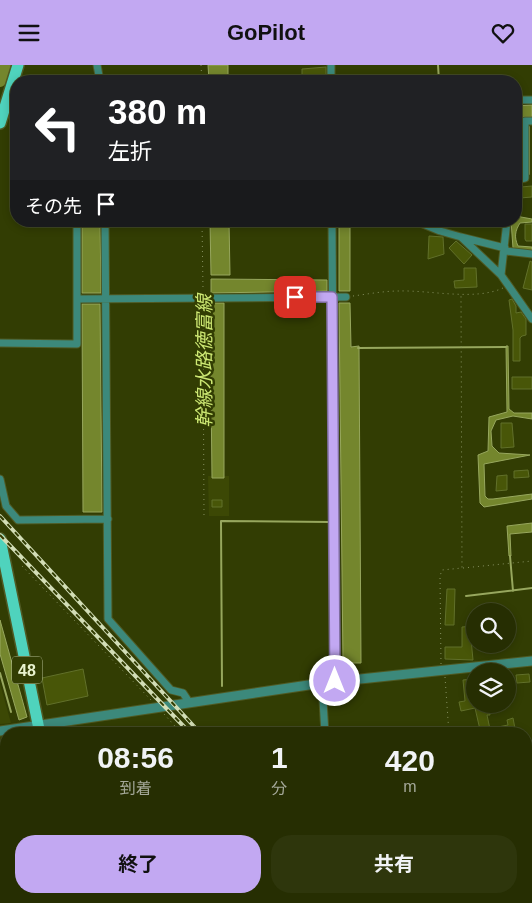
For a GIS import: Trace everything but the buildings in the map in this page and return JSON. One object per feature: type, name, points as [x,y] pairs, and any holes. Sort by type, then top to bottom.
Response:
[{"type":"main road","points":[[0,123],[10,91]]},
{"type":"main road","name":"48","points":[[0,539],[36,727]]},
{"type":"street","points":[[522,178],[525,178],[525,121],[532,121]]},
{"type":"street","points":[[0,343],[77,344],[77,227]]},
{"type":"street","points":[[105,227],[108,619],[172,690],[183,693],[189,702]]},
{"type":"street","points":[[332,227],[332,281],[338,295],[335,681]]},
{"type":"street","points":[[431,227],[505,249],[532,254]]},
{"type":"street","points":[[501,275],[507,227]]},
{"type":"street","points":[[461,237],[501,275],[532,319]]},
{"type":"street","points":[[77,299],[338,295]]},
{"type":"street","points":[[0,479],[6,506],[18,519],[108,519]]},
{"type":"street","points":[[47,727],[157,707],[335,681],[532,661]]},
{"type":"street","points":[[322,683],[325,727]]},
{"type":"path","points":[[202,227],[204,519]]},
{"type":"path","points":[[338,295],[399,291],[461,294],[495,292],[508,285]]},
{"type":"path","points":[[461,294],[462,568]]},
{"type":"path","points":[[448,727],[441,663],[440,576],[442,570],[532,561]]},
{"type":"path","points":[[22,566],[176,727]]},
{"type":"shaded area","points":[[208,65],[228,65],[228,75],[209,75]]},
{"type":"shaded area","points":[[532,105],[532,117],[522,117],[522,106]]},
{"type":"shaded area","points":[[522,217],[532,219],[532,222],[522,223]]},
{"type":"shaded area","points":[[82,227],[100,227],[101,293],[82,293]]},
{"type":"shaded area","points":[[210,227],[229,227],[230,275],[211,275]]},
{"type":"shaded area","points":[[339,227],[350,227],[350,291],[339,291]]},
{"type":"shaded area","points":[[511,227],[518,227],[516,240],[518,246],[532,247],[532,252],[513,248]]},
{"type":"shaded area","points":[[211,279],[327,280],[327,291],[211,293]]},
{"type":"shaded area","points":[[210,303],[224,303],[224,478],[212,478]]},
{"type":"shaded area","points":[[339,303],[350,303],[351,347],[359,346],[361,663],[343,663]]},
{"type":"shaded area","points":[[82,304],[100,304],[102,512],[83,512]]},
{"type":"shaded area","points":[[506,346],[508,346],[509,409],[514,413],[532,413],[532,419],[513,416],[496,420],[491,431],[492,446],[499,453],[530,455],[484,464],[485,496],[488,499],[493,499],[532,494],[532,499],[484,507],[480,503],[478,455],[488,451],[489,417],[507,412]]},
{"type":"shaded area","points":[[208,476],[229,476],[229,516],[209,516]]},
{"type":"shaded area","points":[[532,523],[532,532],[510,534],[511,556],[509,556],[507,526]]},
{"type":"shaded area","points":[[0,620],[27,717],[19,720],[0,654]]},
{"type":"shaded area","points":[[0,684],[11,723],[0,724]]},
{"type":"waterway","points":[[0,81],[5,65]]},
{"type":"waterway","points":[[438,65],[439,75]]},
{"type":"waterway","points":[[529,127],[529,174]]},
{"type":"waterway","points":[[358,348],[506,347]]},
{"type":"waterway","points":[[222,686],[221,521],[330,522]]},
{"type":"waterway","points":[[510,556],[513,591]]},
{"type":"waterway","points":[[466,596],[532,588]]},
{"type":"waterway","points":[[0,673],[11,712]]},
{"type":"railway","points":[[0,516],[195,727]]},
{"type":"railway","points":[[0,535],[184,727]]},
{"type":"route","points":[[295,297],[332,297],[335,681]]},
{"type":"water label","name":"幹線水路徳富線","points":[[204,361]]}]
